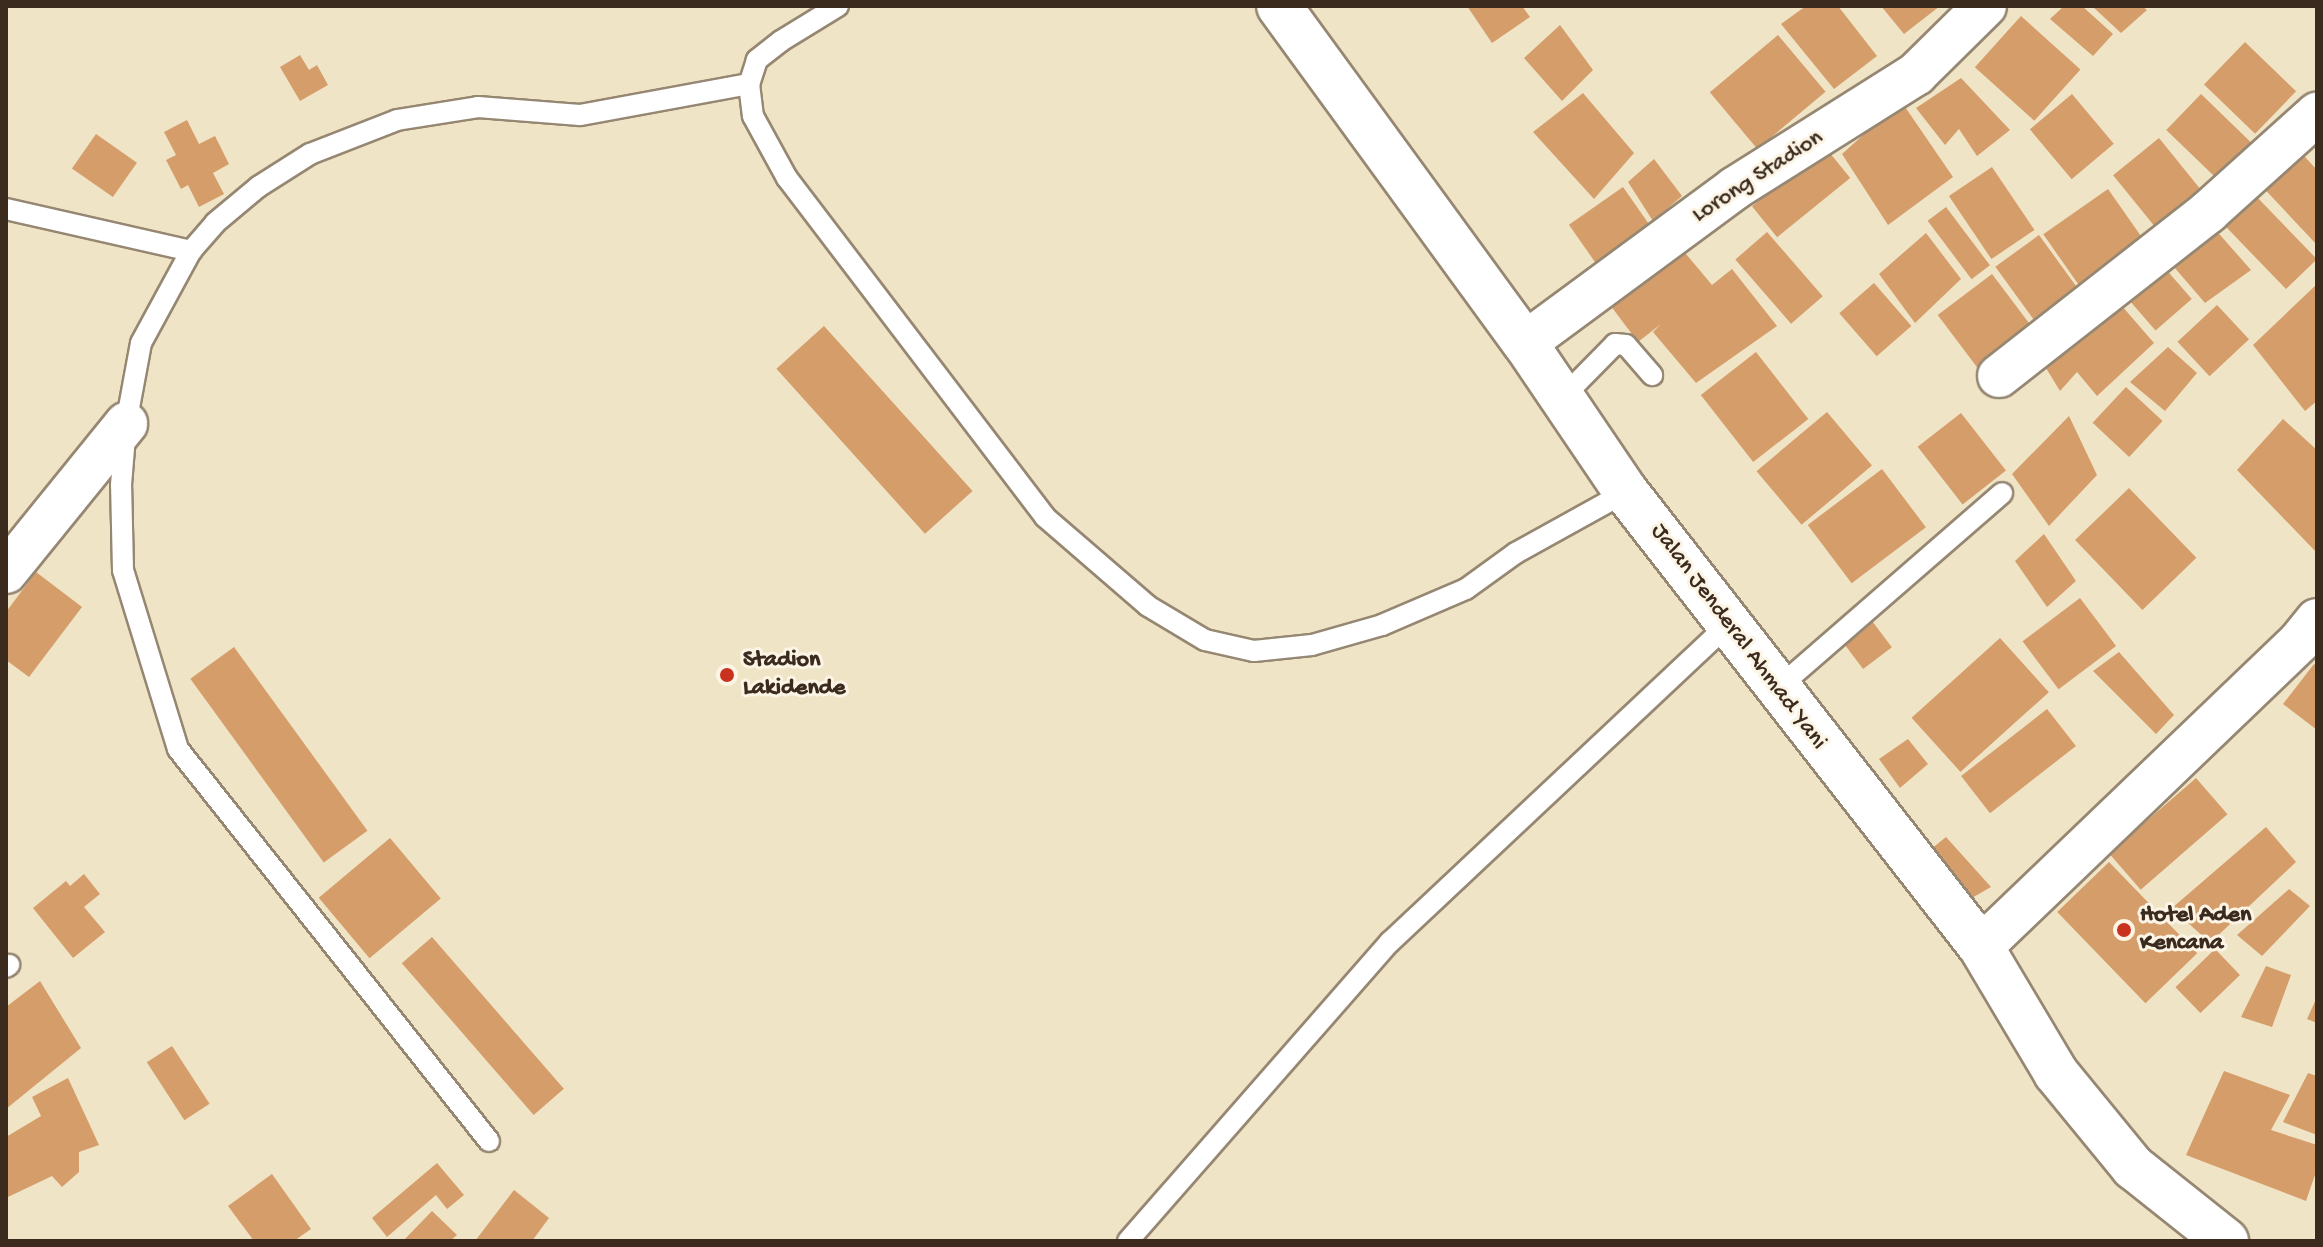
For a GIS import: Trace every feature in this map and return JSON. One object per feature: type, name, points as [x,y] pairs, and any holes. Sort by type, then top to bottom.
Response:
[{"type":"highway","name":"Jalan Jenderal Ahmad Yani","points":[[1279,6],[1525,343],[1626,492],[1981,947],[2056,1073],[2133,1167],[2226,1241]]},
{"type":"street","name":"Lorong Stadion","points":[[1525,343],[1735,188],[1916,74],[1985,6]]},
{"type":"street","points":[[1999,376],[2208,212],[2317,114]]},
{"type":"street","points":[[6,572],[126,424]]},
{"type":"street","points":[[1981,947],[2300,641],[2317,620]]},
{"type":"lane","points":[[838,6],[781,41],[757,60],[749,84],[753,116],[787,178],[1045,517],[1148,606],[1205,640],[1254,651],[1297,647],[1382,625],[1466,589],[1516,553],[1626,492]]},
{"type":"lane","points":[[489,1141],[178,749],[123,570],[121,485],[126,424],[141,343],[191,251],[226,214],[297,162],[397,120],[478,107],[580,115],[749,84]]},
{"type":"lane","points":[[6,209],[191,251]]},
{"type":"lane","points":[[1563,397],[1615,344],[1626,345],[1652,375]]},
{"type":"lane","points":[[1778,688],[2002,493]]},
{"type":"lane","points":[[1128,1241],[1390,942],[1730,623]]},
{"type":"building","points":[[1467,6],[1522,6],[1530,17],[1492,43]]},
{"type":"building","points":[[1806,6],[1838,6],[1877,56],[1834,89],[1781,24]]},
{"type":"building","points":[[1881,6],[1940,6],[1904,34]]},
{"type":"building","points":[[2064,6],[2082,6],[2113,34],[2093,56],[2050,19]]},
{"type":"building","points":[[2092,6],[2142,6],[2147,10],[2121,33]]},
{"type":"building","points":[[2021,16],[2080,70],[2034,121],[1975,67]]},
{"type":"building","points":[[1560,25],[1593,70],[1562,101],[1524,58]]},
{"type":"building","points":[[1778,35],[1826,92],[1757,149],[1710,92]]},
{"type":"building","points":[[2245,42],[2296,91],[2255,134],[2204,84]]},
{"type":"building","points":[[300,55],[309,70],[317,65],[328,85],[300,101],[280,67]]},
{"type":"building","points":[[1961,78],[2010,130],[1977,156],[1959,129],[1945,145],[1916,108]]},
{"type":"building","points":[[1583,93],[1634,153],[1594,199],[1533,132]]},
{"type":"building","points":[[2072,94],[2114,144],[2072,179],[2030,129]]},
{"type":"building","points":[[2201,94],[2254,145],[2219,181],[2166,130]]},
{"type":"building","points":[[1901,101],[1953,177],[1888,225],[1842,154]]},
{"type":"building","points":[[187,120],[199,144],[215,136],[229,164],[213,173],[224,194],[199,207],[188,185],[181,189],[166,160],[176,155],[164,132]]},
{"type":"building","points":[[96,134],[137,163],[113,197],[72,168]]},
{"type":"building","points":[[2159,138],[2204,194],[2158,231],[2113,175]]},
{"type":"building","points":[[2294,145],[2317,170],[2317,245],[2256,180]]},
{"type":"building","points":[[1825,147],[1850,178],[1777,237],[1752,206]]},
{"type":"building","points":[[1654,159],[1682,196],[1653,221],[1628,182]]},
{"type":"building","points":[[1992,167],[2034,230],[1991,259],[1949,196]]},
{"type":"building","points":[[1623,187],[1660,239],[1606,277],[1569,225]]},
{"type":"building","points":[[2108,189],[2145,242],[2081,288],[2043,234]]},
{"type":"building","points":[[2253,193],[2317,259],[2286,289],[2222,223]]},
{"type":"building","points":[[1946,207],[1990,265],[1972,279],[1928,221]]},
{"type":"building","points":[[2206,219],[2251,270],[2205,303],[2168,260]]},
{"type":"building","points":[[1767,232],[1823,296],[1791,324],[1735,260]]},
{"type":"building","points":[[1926,233],[1961,279],[1915,323],[1879,274]]},
{"type":"building","points":[[2039,235],[2081,292],[2037,324],[1995,267]]},
{"type":"building","points":[[1671,236],[1712,285],[1732,269],[1777,326],[1696,383],[1653,332],[1661,324],[1638,342],[1604,297]]},
{"type":"building","points":[[2157,259],[2192,299],[2156,330],[2121,290]]},
{"type":"building","points":[[1992,274],[2032,328],[1978,368],[1938,315]]},
{"type":"building","points":[[1874,283],[1911,326],[1877,356],[1839,313]]},
{"type":"building","points":[[2317,284],[2317,401],[2305,411],[2253,345]]},
{"type":"building","points":[[2115,298],[2154,343],[2097,396],[2077,372],[2060,391],[2038,355]]},
{"type":"building","points":[[2217,305],[2249,339],[2210,376],[2178,342]]},
{"type":"building","points":[[824,326],[973,491],[925,534],[776,369]]},
{"type":"building","points":[[2168,347],[2197,373],[2165,411],[2130,382]]},
{"type":"building","points":[[1756,352],[1808,419],[1753,462],[1701,395]]},
{"type":"building","points":[[2126,387],[2163,421],[2129,457],[2093,423]]},
{"type":"building","points":[[1827,412],[1872,466],[1802,525],[1757,471]]},
{"type":"building","points":[[1961,413],[2006,471],[1963,504],[1918,447]]},
{"type":"building","points":[[2069,416],[2097,475],[2049,526],[2012,474]]},
{"type":"building","points":[[2283,419],[2317,450],[2317,553],[2237,470]]},
{"type":"building","points":[[1882,469],[1926,527],[1852,583],[1808,525]]},
{"type":"building","points":[[2129,488],[2196,558],[2142,610],[2075,540]]},
{"type":"building","points":[[2044,534],[2076,581],[2047,607],[2015,561]]},
{"type":"building","points":[[36,572],[82,607],[29,677],[6,660],[6,612]]},
{"type":"building","points":[[2080,598],[2116,646],[2059,689],[2022,641]]},
{"type":"building","points":[[1869,617],[1892,647],[1863,669],[1840,639]]},
{"type":"building","points":[[2000,638],[2049,692],[1960,772],[1912,718]]},
{"type":"building","points":[[234,647],[367,831],[324,862],[190,679]]},
{"type":"building","points":[[2119,652],[2174,715],[2156,734],[2093,671]]},
{"type":"building","points":[[2314,664],[2317,666],[2317,730],[2283,704]]},
{"type":"building","points":[[2047,709],[2076,746],[1990,813],[1961,776]]},
{"type":"building","points":[[1908,739],[1928,764],[1900,788],[1879,759]]},
{"type":"building","points":[[2196,778],[2227,814],[2141,890],[2109,853]]},
{"type":"building","points":[[2266,827],[2296,862],[2210,943],[2172,908]]},
{"type":"building","points":[[1946,837],[1991,887],[1963,903],[1925,854]]},
{"type":"building","points":[[390,838],[441,899],[370,958],[319,898]]},
{"type":"building","name":"Hotel Aden Kencana","points":[[2109,862],[2197,953],[2145,1003],[2057,912]]},
{"type":"building","points":[[84,874],[100,894],[84,907],[105,932],[73,958],[33,908],[66,881],[70,886]]},
{"type":"building","points":[[2289,889],[2310,906],[2262,956],[2237,935]]},
{"type":"building","points":[[432,937],[564,1089],[534,1115],[402,963]]},
{"type":"building","points":[[2215,949],[2240,975],[2200,1013],[2175,987]]},
{"type":"building","points":[[2266,966],[2291,975],[2272,1027],[2241,1017]]},
{"type":"building","points":[[40,981],[81,1048],[6,1109],[6,1007]]},
{"type":"building","points":[[2317,997],[2317,1023],[2307,1019]]},
{"type":"building","points":[[172,1046],[210,1104],[184,1120],[147,1062]]},
{"type":"building","points":[[2224,1071],[2290,1095],[2271,1130],[2317,1145],[2317,1169],[2306,1201],[2186,1155]]},
{"type":"building","points":[[2308,1073],[2317,1076],[2317,1135],[2283,1122]]},
{"type":"building","points":[[68,1078],[99,1145],[79,1152],[79,1172],[62,1187],[52,1176],[8,1197],[6,1137],[41,1116],[32,1097]]},
{"type":"building","points":[[437,1163],[464,1195],[447,1209],[436,1195],[387,1237],[372,1218]]},
{"type":"building","points":[[272,1174],[311,1229],[294,1241],[254,1241],[228,1206]]},
{"type":"building","points":[[514,1190],[549,1218],[532,1241],[475,1241]]},
{"type":"building","points":[[432,1211],[457,1235],[450,1241],[403,1241]]},
{"type":"place","name":"Stadion Lakidende","points":[[727,675]]},
{"type":"place","name":"Hotel Aden Kencana","points":[[2124,930]]}]
